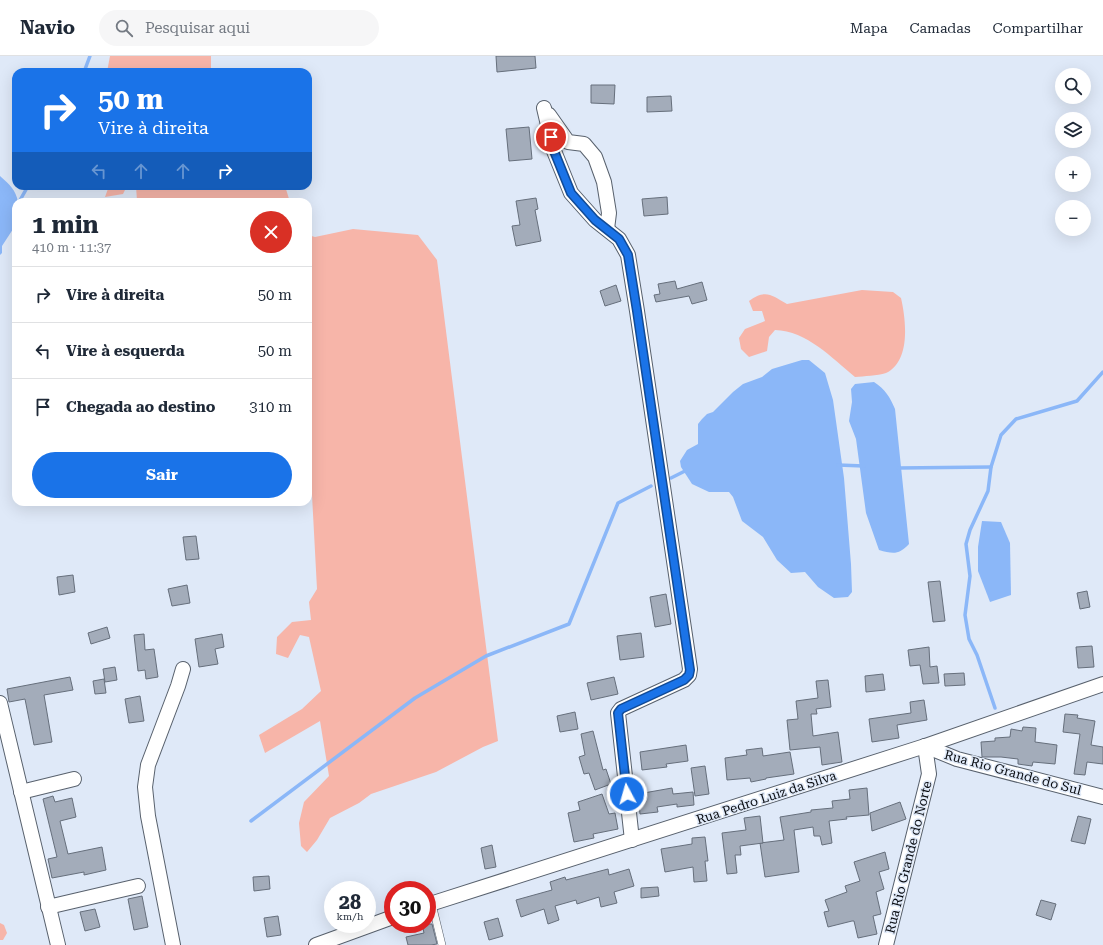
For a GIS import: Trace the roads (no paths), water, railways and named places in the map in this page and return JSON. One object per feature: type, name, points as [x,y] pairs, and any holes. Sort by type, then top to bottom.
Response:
[{"type":"street","points":[[607,230],[609,213],[604,182],[595,158],[584,144],[568,142],[544,108],[554,151],[571,193],[595,220],[607,230],[619,239],[628,255],[639,318],[690,670],[689,675],[684,680],[621,709],[618,713],[632,840]]},
{"type":"street","points":[[173,945],[148,816],[145,787],[148,765],[183,669]]},
{"type":"street","name":"Rua Pedro Luiz da Silva","points":[[436,902],[925,746],[1103,684]]},
{"type":"street","points":[[0,702],[58,945]]},
{"type":"street","name":"Rua Rio Grande do Sul","points":[[925,746],[957,759],[1103,797]]},
{"type":"street","name":"Rua Rio Grande do Norte","points":[[886,945],[929,774],[925,746]]},
{"type":"street","points":[[21,792],[74,779]]},
{"type":"street","points":[[48,906],[138,886]]},
{"type":"street","points":[[316,945],[384,920]]},
{"type":"lane","points":[[436,926],[442,945]]},
{"type":"water","points":[[0,176],[14,191],[17,198],[12,198],[12,231],[2,246],[2,253],[0,255]]},
{"type":"water","points":[[802,360],[809,360],[825,373],[833,400],[844,478],[851,564],[852,592],[848,597],[834,598],[818,587],[805,572],[791,573],[777,560],[763,537],[742,521],[733,497],[729,492],[709,492],[692,484],[681,467],[680,461],[687,450],[698,444],[698,424],[707,414],[713,412],[743,384],[762,377],[772,369]]},
{"type":"water","points":[[874,382],[887,394],[895,409],[909,544],[896,553],[879,550],[866,513],[856,439],[849,421],[852,402],[851,389],[855,384]]},
{"type":"water","points":[[982,521],[1001,522],[1010,543],[1011,595],[990,602],[978,571],[978,547]]},
{"type":"waterway","points":[[86,68],[90,56]]},
{"type":"waterway","points":[[21,198],[26,190]]},
{"type":"waterway","points":[[995,708],[977,655],[969,639],[965,615],[970,576],[966,544],[970,530],[988,491],[991,467],[1001,435],[1016,419],[1077,401],[1103,372]]},
{"type":"waterway","points":[[838,465],[864,466]]},
{"type":"waterway","points":[[898,468],[991,467]]},
{"type":"waterway","points":[[671,478],[687,470]]},
{"type":"waterway","points":[[251,821],[415,698],[486,656],[569,624],[618,503],[651,486]]}]
